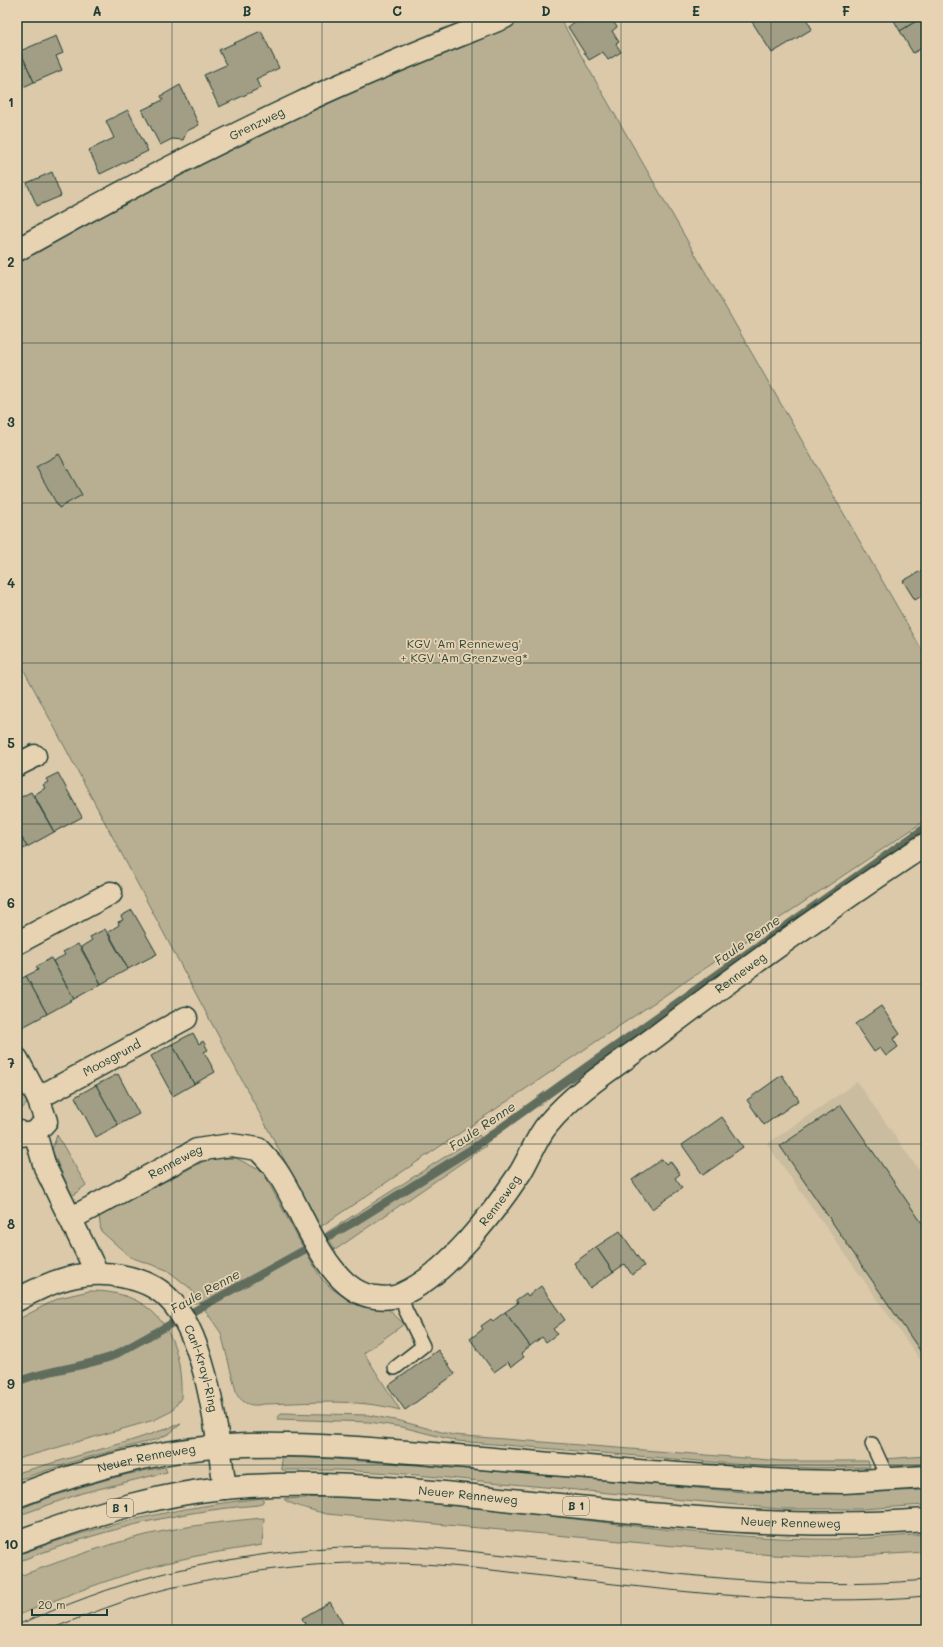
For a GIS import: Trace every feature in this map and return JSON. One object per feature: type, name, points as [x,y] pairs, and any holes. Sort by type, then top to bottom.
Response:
[{"type":"street","name":"Grenzweg","points":[[17,250],[136,185],[300,103],[419,51],[505,17]]},
{"type":"street","name":"Renneweg","points":[[72,1218],[197,1150],[231,1145],[258,1149],[276,1170],[325,1259],[339,1276],[359,1292],[376,1297],[402,1295],[429,1277],[470,1239],[495,1210],[522,1170],[546,1127],[566,1104],[686,1014],[926,844]]},
{"type":"street","points":[[17,943],[111,893]]},
{"type":"street","name":"Moosgrund","points":[[38,1098],[186,1018]]},
{"type":"street","points":[[17,1059],[38,1098],[46,1121],[26,1132],[72,1218],[97,1273]]},
{"type":"street","name":"Carl-Krayl-Ring","points":[[17,1300],[57,1280],[97,1273],[112,1274],[140,1281],[167,1297],[189,1327],[198,1348],[219,1447],[225,1488]]},
{"type":"street","name":"Neuer Renneweg","points":[[17,1496],[87,1472],[135,1460],[219,1447],[269,1445],[332,1446],[742,1479],[844,1482],[889,1481],[926,1477]]},
{"type":"street","name":"Neuer Renneweg","points":[[17,1542],[80,1520],[144,1502],[225,1488],[323,1484],[371,1486],[759,1523],[840,1524],[926,1520]]},
{"type":"lane","points":[[395,1368],[423,1346],[405,1309],[402,1295]]},
{"type":"lane","points":[[872,1444],[889,1481]]},
{"type":"shaded area","points":[[857,1082],[926,1180],[926,1368],[767,1144]]},
{"type":"green space","name":"KGV 'Am Renneweg' + KGV 'Am Grenzweg*","points":[[522,17],[559,17],[926,657],[926,820],[320,1227],[17,657],[17,263],[187,170],[423,59]]},
{"type":"green space","points":[[17,1078],[28,1100],[26,1105],[20,1110],[17,1109]]},
{"type":"green space","points":[[57,1135],[86,1185],[72,1196],[52,1150]]},
{"type":"green space","points":[[479,1135],[486,1146],[335,1250],[326,1233]]},
{"type":"green space","points":[[236,1158],[263,1172],[321,1278],[331,1288],[353,1303],[363,1307],[388,1309],[404,1324],[364,1353],[400,1410],[366,1404],[332,1402],[255,1405],[245,1403],[237,1395],[221,1333],[190,1288],[167,1270],[130,1257],[101,1231],[99,1216],[208,1159]]},
{"type":"green space","points":[[89,1291],[112,1293],[132,1299],[148,1308],[161,1321],[170,1337],[177,1355],[181,1398],[172,1411],[154,1420],[17,1459],[17,1320],[59,1298]]},
{"type":"green space","points":[[281,1413],[368,1415],[400,1421],[453,1435],[782,1461],[868,1461],[870,1467],[812,1468],[759,1466],[457,1441],[402,1427],[369,1422],[277,1419]]},
{"type":"green space","points":[[181,1424],[170,1433],[158,1439],[82,1459],[17,1480],[17,1473],[130,1441]]},
{"type":"green space","points":[[926,1456],[926,1464],[890,1466],[884,1459]]},
{"type":"green space","points":[[281,1457],[334,1459],[508,1472],[743,1492],[826,1494],[926,1490],[926,1505],[861,1509],[780,1509],[395,1473],[338,1470],[282,1470]]},
{"type":"green space","points":[[165,1467],[167,1472],[82,1493],[17,1516],[17,1510],[71,1490],[127,1474]]},
{"type":"green space","points":[[323,1497],[445,1504],[688,1532],[750,1536],[840,1539],[926,1534],[926,1552],[815,1557],[773,1555],[327,1514],[311,1510],[284,1499]]},
{"type":"green space","points":[[263,1498],[263,1502],[258,1505],[195,1512],[135,1524],[77,1541],[17,1562],[17,1555],[111,1525],[201,1506]]},
{"type":"green space","points":[[264,1518],[262,1545],[193,1557],[152,1567],[84,1589],[17,1616],[17,1577],[66,1559],[133,1538],[207,1524]]},
{"type":"building","points":[[581,17],[603,17],[606,22],[611,19],[617,27],[612,31],[619,42],[616,44],[621,52],[608,60],[603,52],[589,60],[568,27]]},
{"type":"building","points":[[749,17],[805,17],[812,29],[772,53]]},
{"type":"building","points":[[892,17],[923,17],[900,31]]},
{"type":"building","points":[[923,17],[926,17],[926,46],[913,53],[900,31]]},
{"type":"building","points":[[261,31],[279,68],[256,79],[260,88],[219,107],[204,75],[226,65],[219,50]]},
{"type":"building","points":[[56,36],[63,53],[56,56],[62,70],[34,82],[20,51]]},
{"type":"building","points":[[20,51],[34,82],[17,90],[17,53]]},
{"type":"building","points":[[180,85],[199,125],[187,131],[183,140],[172,139],[160,145],[142,110],[163,100],[161,96]]},
{"type":"building","points":[[128,110],[148,151],[100,174],[89,150],[114,138],[106,121]]},
{"type":"building","points":[[52,172],[61,196],[37,206],[27,183]]},
{"type":"building","points":[[59,454],[82,495],[59,508],[36,467]]},
{"type":"building","points":[[926,568],[926,593],[915,600],[903,581]]},
{"type":"building","points":[[58,773],[82,817],[54,832],[34,795],[45,788],[43,785],[48,782],[46,779]]},
{"type":"building","points":[[31,792],[54,832],[27,847],[17,829],[17,799]]},
{"type":"building","points":[[17,829],[27,847],[17,852]]},
{"type":"building","points":[[132,910],[157,954],[128,969],[108,932],[119,925],[118,922],[123,920],[121,916]]},
{"type":"building","points":[[105,929],[128,969],[101,984],[81,947],[92,940],[90,937]]},
{"type":"building","points":[[78,944],[101,984],[74,999],[53,961],[65,955],[63,952]]},
{"type":"building","points":[[51,958],[74,999],[47,1014],[26,976],[38,970],[36,967]]},
{"type":"building","points":[[26,976],[47,1014],[19,1029],[17,1026],[17,981]]},
{"type":"building","points":[[881,1006],[900,1034],[893,1039],[898,1047],[886,1056],[880,1048],[874,1052],[855,1024]]},
{"type":"building","points":[[193,1033],[199,1044],[203,1041],[208,1050],[204,1052],[215,1072],[194,1084],[172,1044]]},
{"type":"building","points":[[172,1044],[194,1084],[173,1096],[151,1056]]},
{"type":"building","points":[[118,1074],[139,1114],[118,1125],[96,1085]]},
{"type":"building","points":[[782,1075],[799,1100],[764,1125],[747,1100]]},
{"type":"building","points":[[96,1085],[118,1125],[96,1137],[75,1097]]},
{"type":"building","points":[[841,1105],[926,1229],[926,1349],[921,1352],[780,1146]]},
{"type":"building","points":[[722,1117],[743,1147],[703,1175],[682,1145]]},
{"type":"building","points":[[662,1159],[666,1164],[670,1161],[680,1174],[675,1178],[682,1188],[652,1209],[632,1180]]},
{"type":"building","points":[[620,1231],[644,1266],[632,1275],[625,1264],[613,1272],[596,1247]]},
{"type":"building","points":[[596,1247],[613,1272],[590,1288],[574,1263]]},
{"type":"building","points":[[541,1286],[565,1320],[553,1329],[557,1334],[546,1342],[542,1337],[530,1346],[505,1312],[518,1303],[516,1300],[526,1293],[528,1296]]},
{"type":"building","points":[[505,1312],[530,1346],[521,1353],[524,1357],[511,1367],[508,1362],[494,1372],[470,1339],[483,1329],[481,1326],[491,1319],[493,1321]]},
{"type":"building","points":[[438,1350],[455,1374],[405,1410],[388,1386]]},
{"type":"building","points":[[330,1602],[344,1626],[337,1630],[308,1630],[302,1618]]},
{"type":"waterway","name":"Faule Renne","points":[[17,1382],[41,1374],[113,1356],[351,1224],[473,1148],[926,827]]},
{"type":"tram line","points":[[17,1625],[106,1590],[161,1574],[215,1562],[298,1550],[326,1548],[381,1546],[438,1548],[729,1579],[778,1582],[828,1584],[926,1580]]},
{"type":"tram line","points":[[48,1630],[121,1602],[166,1589],[220,1577],[276,1569],[331,1564],[406,1563],[446,1566],[686,1592],[782,1599],[830,1600],[926,1596]]}]
